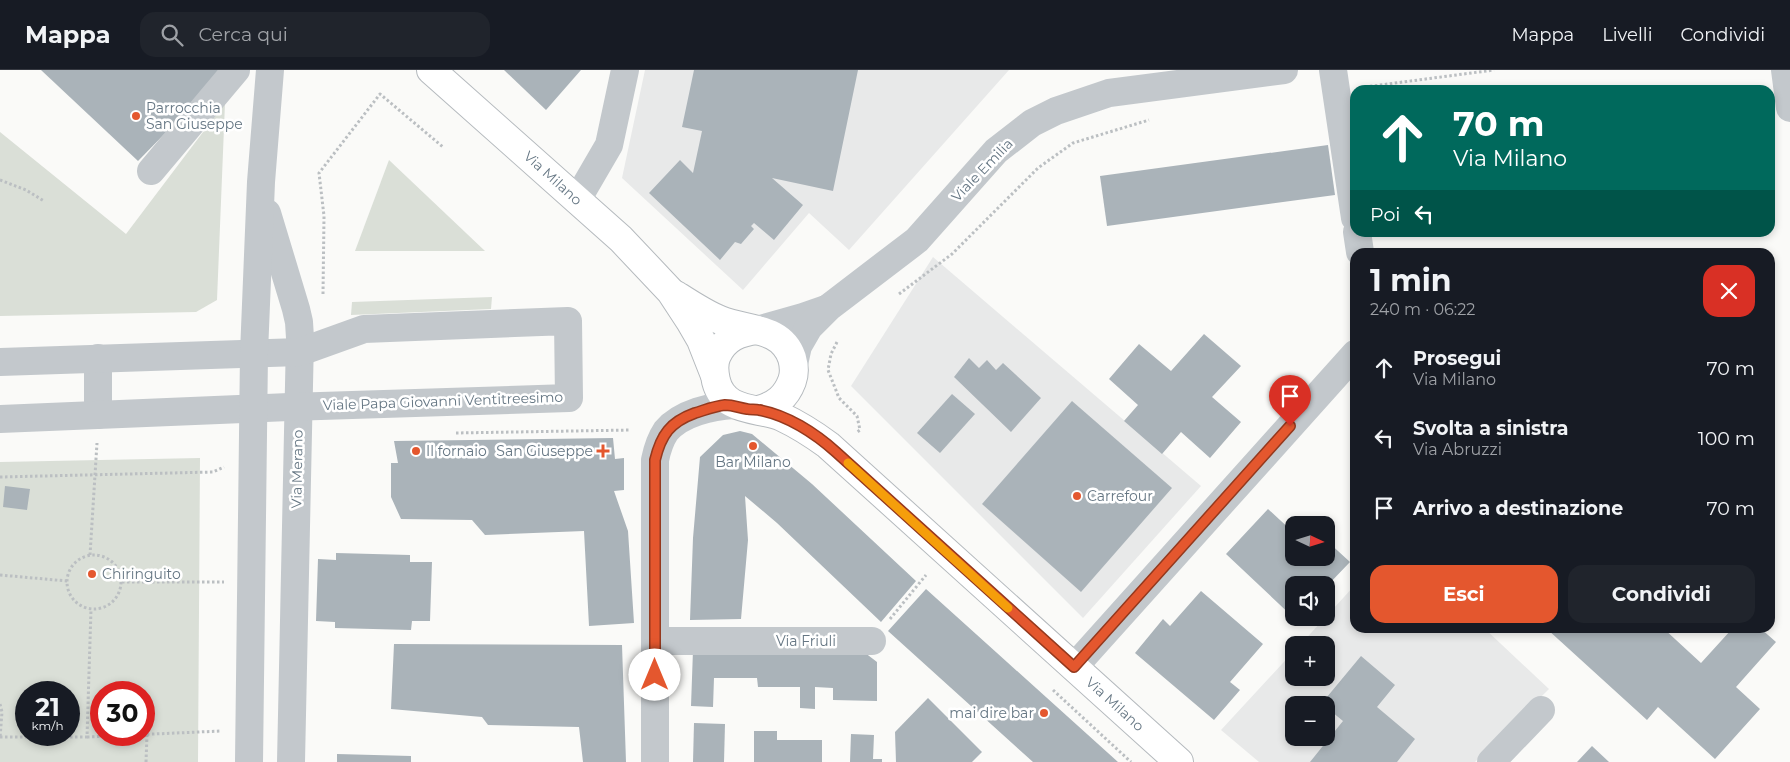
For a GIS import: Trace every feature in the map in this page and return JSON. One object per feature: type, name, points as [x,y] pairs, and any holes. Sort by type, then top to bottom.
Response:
[{"type":"main road","name":"Via Milano","points":[[431,70],[621,239],[671,292],[701,340],[717,386],[725,397],[747,408],[780,417],[804,428],[832,448],[1179,762]]},
{"type":"main road","name":"Via Milano","points":[[671,292],[721,320],[770,333],[782,341],[790,352],[804,407],[832,448]]},
{"type":"main road","points":[[714,373],[715,360],[721,347],[731,337],[743,331],[757,330]]},
{"type":"main road","points":[[747,408],[771,406],[781,399],[789,389],[794,371]]},
{"type":"street","points":[[151,171],[236,70]]},
{"type":"street","points":[[577,200],[609,145],[625,70]]},
{"type":"street","name":"Viale Emilia","points":[[794,371],[798,346],[809,327],[828,308],[917,240],[996,151],[1032,122],[1056,111],[1108,93],[1284,70]]},
{"type":"street","points":[[1784,70],[1790,108]]},
{"type":"street","name":"Via Merano","points":[[249,762],[254,353],[261,182],[269,71]]},
{"type":"street","points":[[1335,80],[1350,184]]},
{"type":"street","name":"Via Merano","points":[[261,182],[267,215],[299,322],[311,347],[299,407],[291,762]]},
{"type":"street","name":"Viale Emilia","points":[[757,330],[828,308]]},
{"type":"street","name":"Viale Papa Giovanni Ventitreesimo","points":[[0,362],[254,353],[311,347],[364,329],[568,321],[569,398],[0,419]]},
{"type":"street","points":[[98,358],[98,415]]},
{"type":"street","points":[[1074,667],[1350,360]]},
{"type":"street","points":[[691,415],[702,404],[710,391],[714,373]]},
{"type":"street","points":[[655,762],[655,460],[658,446],[666,431],[677,421],[691,415],[712,407],[747,408]]},
{"type":"street","name":"Via Friuli","points":[[655,641],[872,641]]},
{"type":"street","points":[[1491,762],[1541,710]]},
{"type":"path","points":[[1335,80],[1494,70]]},
{"type":"path","points":[[311,347],[324,216],[319,173],[380,94],[443,147]]},
{"type":"path","points":[[897,295],[952,254],[1038,168],[1073,143],[1155,119]]},
{"type":"path","points":[[0,180],[26,190],[44,201]]},
{"type":"path","points":[[832,448],[860,430],[857,416],[839,398],[828,370],[831,354],[839,338]]},
{"type":"path","points":[[90,555],[98,415]]},
{"type":"path","points":[[447,433],[632,430]]},
{"type":"path","points":[[0,477],[213,472],[226,465]]},
{"type":"path","points":[[90,555],[105,557],[112,561],[118,567],[122,582],[120,591],[115,599],[108,605],[91,609],[83,607],[77,602],[72,596],[67,581],[69,572],[74,564],[81,558],[90,555]]},
{"type":"path","points":[[0,575],[67,581]]},
{"type":"path","points":[[872,641],[926,575]]},
{"type":"path","points":[[122,582],[252,582]]},
{"type":"path","points":[[87,737],[91,609]]},
{"type":"path","points":[[0,704],[2,712],[0,737],[90,737]]},
{"type":"path","points":[[155,735],[223,731]]},
{"type":"path","points":[[146,762],[147,746]]},
{"type":"shaded area","points":[[645,70],[1009,70],[849,250],[809,213],[743,290],[622,178]]},
{"type":"shaded area","points":[[225,103],[217,300],[196,312],[0,316],[0,132],[126,234]]},
{"type":"shaded area","points":[[389,160],[485,251],[355,251]]},
{"type":"shaded area","points":[[933,257],[1201,486],[1083,618],[851,386]]},
{"type":"shaded area","points":[[492,297],[491,309],[351,315],[352,302]]},
{"type":"shaded area","points":[[200,458],[198,762],[0,762],[0,462]]},
{"type":"shaded area","points":[[1350,590],[1350,633],[1489,633],[1549,689],[1475,762],[1259,762],[1221,730],[1285,661],[1285,686],[1335,686],[1335,636],[1308,636],[1317,626],[1335,626],[1335,607]]},
{"type":"building","name":"Parrocchia San Giuseppe","points":[[41,70],[227,70],[138,161]]},
{"type":"building","points":[[504,70],[581,70],[546,110]]},
{"type":"building","points":[[694,70],[858,70],[833,191],[772,178],[803,205],[774,240],[754,223],[751,226],[754,229],[741,244],[735,242],[720,260],[649,193],[680,160],[693,173],[702,131],[682,127]]},
{"type":"building","points":[[1328,145],[1335,195],[1107,226],[1100,176]]},
{"type":"building","points":[[1204,334],[1241,366],[1212,397],[1241,422],[1210,458],[1181,432],[1162,454],[1124,421],[1138,405],[1109,379],[1139,344],[1171,371]]},
{"type":"building","points":[[969,358],[979,368],[987,360],[996,370],[1003,363],[1041,398],[1011,432],[954,377]]},
{"type":"building","points":[[952,394],[975,414],[940,453],[917,433]]},
{"type":"building","name":"Carrefour","points":[[1072,401],[1172,488],[1081,592],[982,504]]},
{"type":"building","points":[[740,431],[752,434],[812,484],[916,581],[881,622],[777,523],[745,496],[748,540],[741,619],[690,620],[693,538],[700,457],[723,435]]},
{"type":"building","points":[[613,438],[615,459],[624,458],[624,490],[614,491],[628,531],[634,623],[589,626],[584,531],[485,535],[472,520],[401,519],[391,497],[391,463],[398,463],[394,441]]},
{"type":"building","points":[[5,486],[30,489],[27,510],[3,507]]},
{"type":"building","points":[[1268,509],[1285,525],[1285,566],[1335,566],[1335,548],[1350,562],[1335,578],[1335,576],[1285,576],[1285,610],[1226,554]]},
{"type":"building","points":[[336,553],[410,555],[410,562],[432,562],[430,621],[412,621],[411,630],[335,628],[335,622],[316,621],[318,559],[336,560]]},
{"type":"building","points":[[926,589],[1118,762],[1033,762],[888,631]]},
{"type":"building","points":[[1201,591],[1263,644],[1230,682],[1240,690],[1214,720],[1135,653],[1163,619],[1170,626]]},
{"type":"building","points":[[1551,633],[1668,633],[1701,663],[1728,633],[1766,633],[1776,642],[1736,687],[1760,709],[1715,759],[1658,707],[1647,720]]},
{"type":"building","points":[[394,644],[622,645],[626,762],[583,762],[579,727],[488,725],[482,717],[391,709]]},
{"type":"building","points":[[860,649],[877,662],[877,701],[833,700],[833,688],[815,687],[815,709],[800,708],[800,687],[758,687],[757,678],[714,678],[713,707],[691,706],[693,650]]},
{"type":"building","points":[[1361,656],[1395,685],[1377,707],[1415,739],[1397,762],[1310,762],[1323,746],[1335,746],[1335,731],[1343,721],[1335,714],[1335,696],[1328,696]]},
{"type":"building","points":[[928,698],[982,752],[972,762],[896,762],[895,732]]},
{"type":"building","points":[[694,723],[725,724],[724,762],[693,762]]},
{"type":"building","points":[[754,731],[777,731],[777,740],[822,740],[822,762],[754,762]]},
{"type":"building","points":[[851,734],[874,735],[873,759],[882,759],[882,762],[850,762]]},
{"type":"building","points":[[1592,746],[1609,762],[1577,762]]},
{"type":"building","points":[[337,754],[411,756],[411,762],[337,762]]},
{"type":"slow traffic","points":[[848,463],[1008,608]]},
{"type":"place","name":"Parrocchia San Giuseppe","points":[[136,116]]},
{"type":"place","name":"Bar Milano","points":[[753,446]]},
{"type":"place","name":"Il fornaio","points":[[416,451]]},
{"type":"place","name":"San Giuseppe","points":[[603,451]]},
{"type":"place","name":"Carrefour","points":[[1077,496]]},
{"type":"place","name":"Chiringuito","points":[[92,574]]},
{"type":"place","name":"mai dire bar","points":[[1044,713]]},
{"type":"route","points":[[655,675],[655,460],[658,446],[666,431],[677,421],[691,415],[712,407],[734,405],[746,409],[759,410],[804,428],[836,452],[1074,667],[1290,426]]}]
